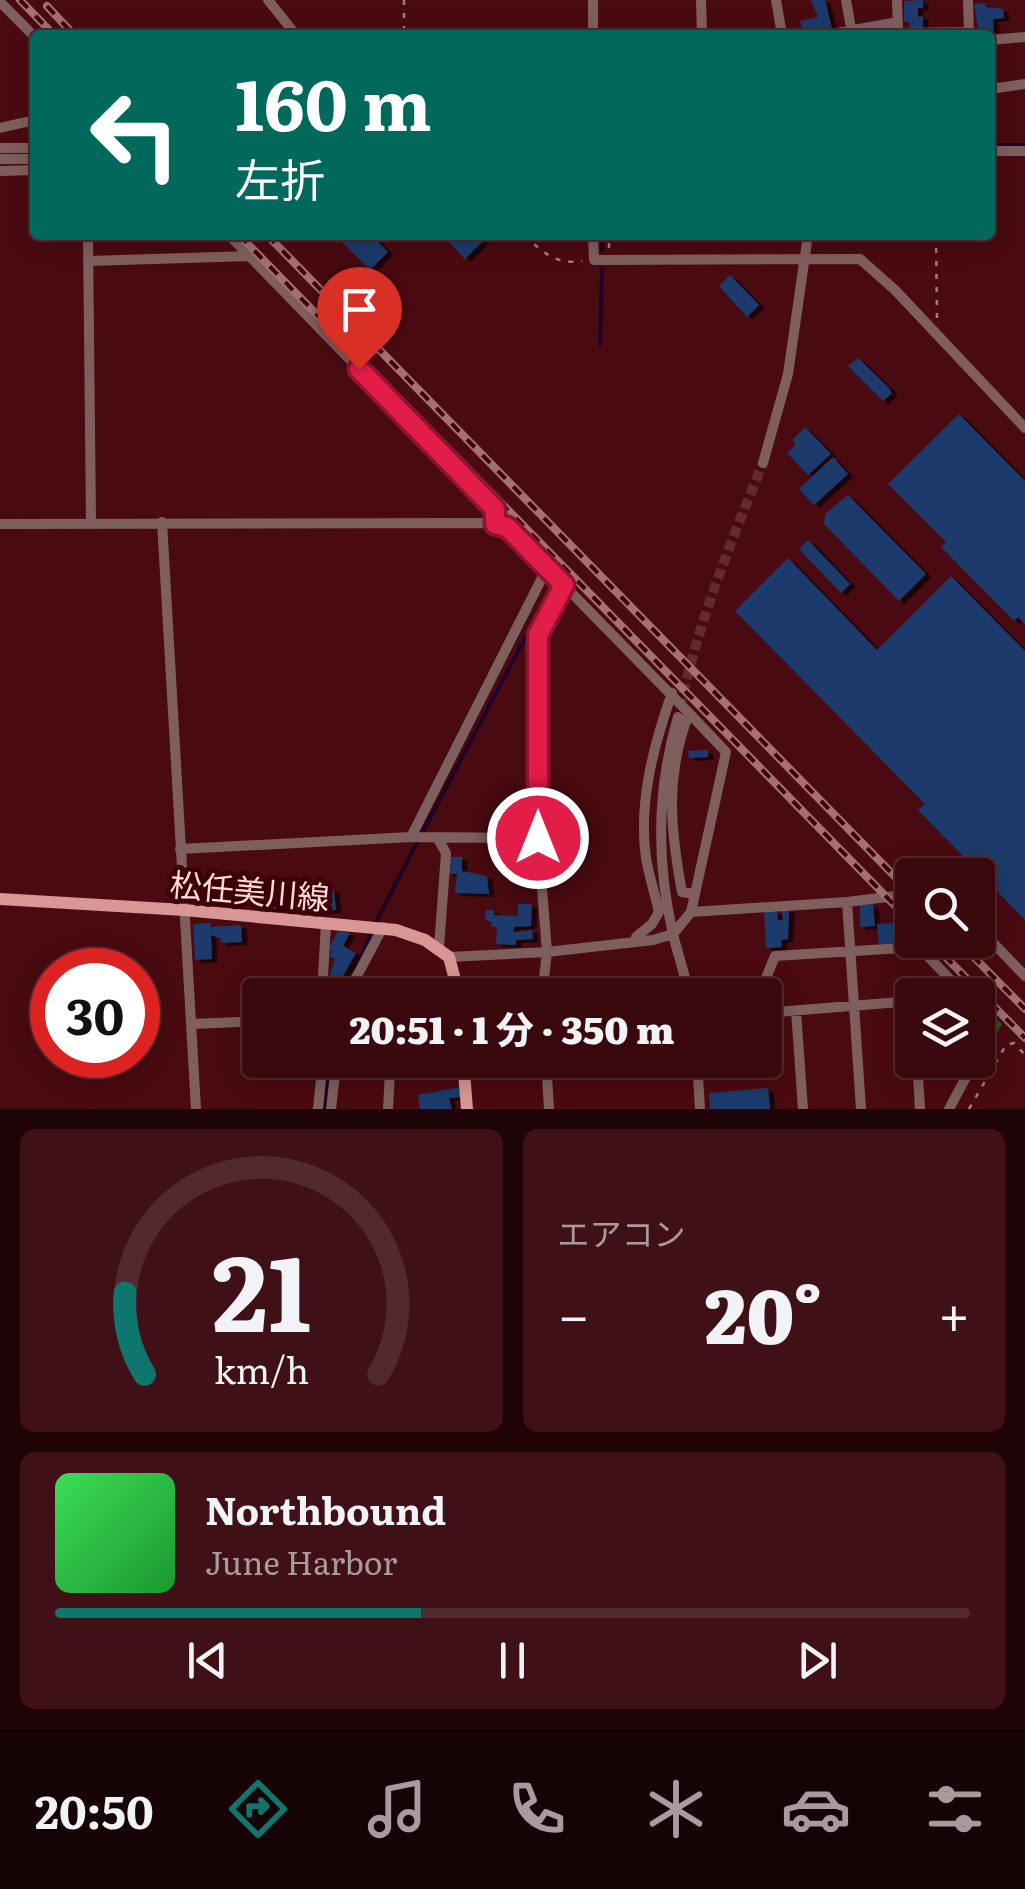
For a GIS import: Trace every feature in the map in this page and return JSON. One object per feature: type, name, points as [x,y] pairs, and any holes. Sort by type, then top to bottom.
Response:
[{"type":"main road","name":"松任美川線","points":[[0,899],[377,926],[444,952]]},
{"type":"main road","points":[[444,952],[453,978]]},
{"type":"main road","points":[[464,1078],[467,1109]]},
{"type":"street","points":[[268,0],[292,30]]},
{"type":"street","points":[[593,0],[593,30]]},
{"type":"street","points":[[701,0],[702,30]]},
{"type":"street","points":[[778,0],[781,30]]},
{"type":"street","points":[[846,0],[852,30]]},
{"type":"street","points":[[896,0],[898,30]]},
{"type":"street","points":[[968,0],[969,30]]},
{"type":"street","points":[[0,2],[30,32]]},
{"type":"street","points":[[995,40],[1025,37]]},
{"type":"street","points":[[995,87],[1025,84]]},
{"type":"street","points":[[0,128],[30,122]]},
{"type":"street","points":[[0,148],[30,148]]},
{"type":"street","points":[[995,151],[1025,151]]},
{"type":"street","points":[[0,159],[30,158]]},
{"type":"street","points":[[0,171],[30,170]]},
{"type":"street","points":[[88,240],[91,523]]},
{"type":"street","points":[[234,240],[495,509],[495,524]]},
{"type":"street","points":[[593,240],[594,260],[860,259],[872,266],[1025,428]]},
{"type":"street","points":[[763,464],[788,374],[807,240]]},
{"type":"street","points":[[88,260],[250,256]]},
{"type":"street","points":[[162,522],[196,1109]]},
{"type":"street","points":[[0,524],[507,527],[672,693],[683,715],[726,752],[691,912],[673,934],[546,952],[444,952],[446,853],[438,837]]},
{"type":"street","points":[[411,837],[548,566]]},
{"type":"street","points":[[544,978],[546,952],[538,838],[538,635],[564,585]]},
{"type":"street","points":[[636,942],[636,937],[659,912],[646,857],[646,796],[672,693]]},
{"type":"street","points":[[683,715],[670,798],[670,831],[682,892],[695,894]]},
{"type":"street","points":[[683,715],[666,759],[660,834],[673,934],[685,978]]},
{"type":"street","points":[[180,849],[411,837],[538,838]]},
{"type":"street","points":[[691,912],[895,896]]},
{"type":"street","points":[[847,902],[861,1109]]},
{"type":"street","points":[[323,978],[326,923]]},
{"type":"street","points":[[352,978],[377,926]]},
{"type":"street","points":[[995,945],[1025,976]]},
{"type":"street","points":[[766,978],[775,956],[919,948],[948,978]]},
{"type":"street","points":[[782,1012],[895,1001]]},
{"type":"street","points":[[796,1011],[803,1109]]},
{"type":"street","points":[[192,1024],[242,1022]]},
{"type":"street","points":[[318,1109],[321,1078]]},
{"type":"street","points":[[331,1109],[335,1078]]},
{"type":"street","points":[[388,1109],[390,1078]]},
{"type":"street","points":[[547,1078],[548,1109]]},
{"type":"street","points":[[698,1078],[700,1109]]},
{"type":"street","points":[[918,1078],[920,1109]]},
{"type":"street","points":[[949,1109],[966,1078]]},
{"type":"path","points":[[404,0],[404,30]]},
{"type":"path","points":[[531,240],[546,256],[573,262],[594,260]]},
{"type":"path","points":[[609,240],[609,260]]},
{"type":"path","points":[[936,240],[938,336]]},
{"type":"path","points":[[969,1109],[1006,1045],[1014,1043],[1025,1055]]},
{"type":"green space","points":[[995,1017],[1002,1024],[995,1036]]},
{"type":"building","points":[[811,0],[825,0],[832,29],[803,30],[800,21],[818,17]]},
{"type":"building","points":[[923,0],[918,17],[923,16],[923,28],[909,28],[909,22],[904,22],[904,1]]},
{"type":"building","points":[[974,4],[1003,9],[1004,18],[993,19],[994,30],[978,30]]},
{"type":"building","points":[[340,240],[376,240],[388,252],[370,270]]},
{"type":"building","points":[[447,240],[484,240],[465,259]]},
{"type":"building","points":[[730,275],[759,305],[747,317],[719,286]]},
{"type":"building","points":[[858,358],[892,393],[883,401],[848,366]]},
{"type":"building","points":[[959,414],[1025,481],[1025,624],[1018,617],[1014,621],[941,547],[946,542],[888,484]]},
{"type":"building","points":[[805,427],[831,454],[808,475],[787,453],[795,445],[793,439]]},
{"type":"building","points":[[833,457],[848,474],[814,505],[799,489]]},
{"type":"building","points":[[848,495],[926,574],[899,601],[824,524],[825,514]]},
{"type":"building","points":[[808,540],[850,584],[841,593],[799,549]]},
{"type":"building","points":[[788,558],[877,650],[951,576],[1025,651],[1025,920],[995,889],[995,858],[965,858],[918,810],[925,804],[735,611]]},
{"type":"building","points":[[708,750],[708,757],[689,758],[688,751]]},
{"type":"building","points":[[447,857],[462,857],[462,871],[487,876],[489,894],[455,893],[457,874],[447,874]]},
{"type":"building","points":[[334,890],[336,910],[310,912],[309,906],[267,909],[266,894],[277,893],[277,902],[281,902],[280,893]]},
{"type":"building","points":[[518,904],[532,904],[531,926],[514,927],[514,932],[532,930],[533,939],[516,940],[516,945],[496,944],[497,927],[491,927],[492,923],[485,919],[486,910],[494,910],[494,915],[518,916]]},
{"type":"building","points":[[873,904],[875,926],[860,927],[860,905]]},
{"type":"building","points":[[789,909],[788,939],[781,940],[782,947],[766,948],[764,912],[777,911],[778,920],[783,920],[782,910]]},
{"type":"building","points":[[210,923],[211,927],[241,925],[242,942],[221,943],[221,939],[211,935],[212,959],[195,960],[193,924]]},
{"type":"building","points":[[893,923],[895,944],[879,944],[877,924]]},
{"type":"building","points":[[338,931],[350,933],[343,946],[356,953],[342,978],[329,977],[335,959],[329,956],[332,951],[328,949]]},
{"type":"building","points":[[460,1087],[462,1097],[449,1098],[452,1109],[420,1109],[418,1095]]},
{"type":"building","points":[[768,1088],[770,1109],[710,1109],[709,1093]]},
{"type":"waterway","points":[[995,145],[1025,145]]},
{"type":"waterway","points":[[602,240],[602,250]]},
{"type":"waterway","points":[[600,344],[602,269]]},
{"type":"waterway","points":[[422,833],[555,581]]},
{"type":"waterway","points":[[376,922],[417,842]]},
{"type":"waterway","points":[[356,968],[372,931]]},
{"type":"waterway","points":[[325,1109],[328,1078]]},
{"type":"tunnel","points":[[680,708],[705,614],[763,463]]},
{"type":"railway","points":[[20,0],[49,30]]},
{"type":"railway","points":[[47,6],[69,30]]},
{"type":"railway","points":[[244,240],[895,906]]},
{"type":"railway","points":[[272,240],[895,877]]},
{"type":"railway","points":[[947,958],[1025,1038]]},
{"type":"railway","points":[[975,958],[1025,1009]]},
{"type":"route","points":[[359,369],[495,509],[495,524],[507,527],[564,585],[538,635],[538,838]]}]
